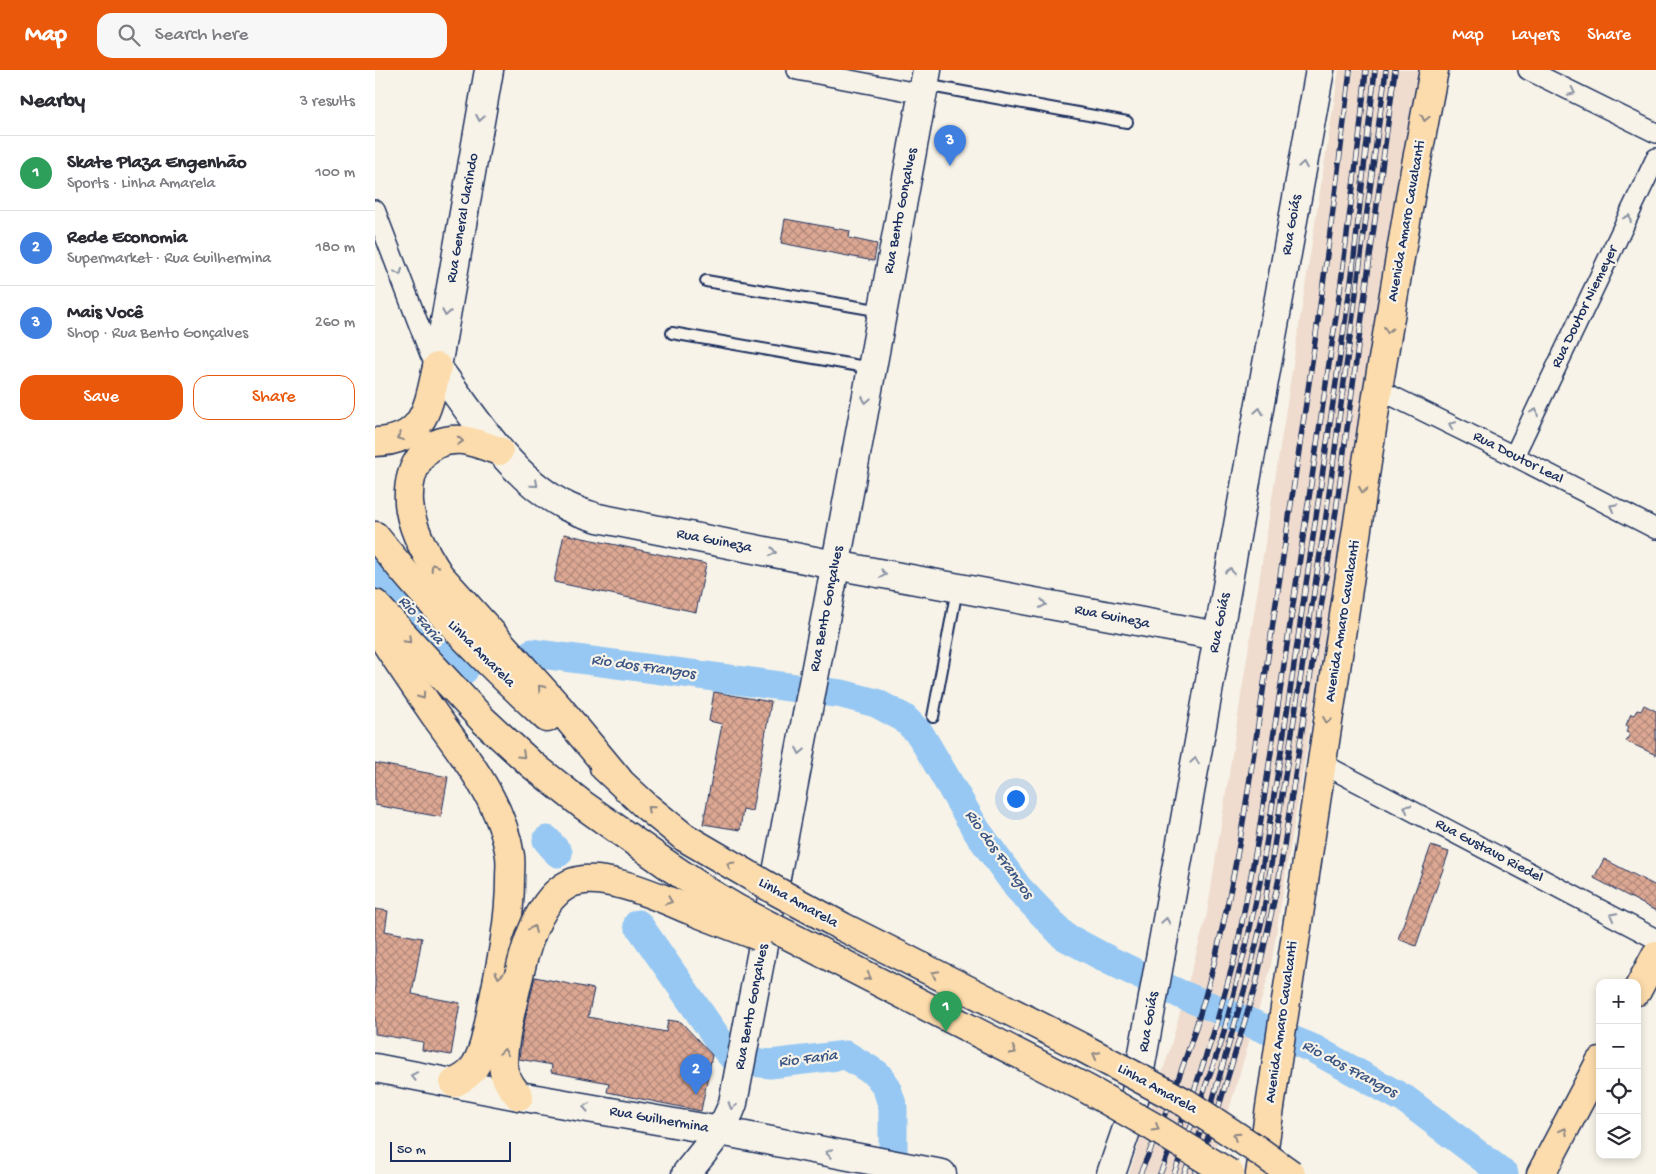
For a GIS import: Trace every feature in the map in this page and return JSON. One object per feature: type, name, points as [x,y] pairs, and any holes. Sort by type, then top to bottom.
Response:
[{"type":"main road","name":"Avenida Amaro Cavalcanti","points":[[1260,1174],[1378,389],[1412,186],[1434,70]]},
{"type":"main road","points":[[375,442],[401,439],[420,422],[428,406],[437,367]]},
{"type":"main road","points":[[499,451],[463,440],[447,441],[431,448],[419,458],[411,472],[409,484],[409,504],[415,528],[425,552],[440,576],[560,709],[618,779]]},
{"type":"main road","name":"Linha Amarela","points":[[375,536],[410,581],[469,644],[564,734],[684,837],[735,868],[843,928],[1083,1048],[1186,1103],[1259,1151],[1289,1174]]},
{"type":"main road","points":[[375,604],[483,720],[530,763],[583,805],[672,868],[739,910],[1087,1089],[1230,1174]]},
{"type":"main road","points":[[375,626],[490,797],[502,826],[510,857],[510,896],[506,933],[482,1051],[473,1070],[454,1083]]},
{"type":"main road","points":[[519,1096],[509,1084],[504,1072],[502,1057],[519,975],[531,932],[542,911],[555,895],[569,884],[583,880],[614,883],[644,892],[782,945],[825,954]]},
{"type":"main road","points":[[1641,983],[1656,955]]},
{"type":"main road","points":[[1280,1035],[1279,1146],[1281,1158],[1289,1174]]},
{"type":"main road","points":[[1541,1174],[1596,1069]]},
{"type":"street","name":"Rua General Clarindo","points":[[437,367],[489,70]]},
{"type":"street","points":[[797,70],[925,83]]},
{"type":"street","name":"Rua Goiás","points":[[1111,1174],[1127,1128],[1136,1092],[1320,70]]},
{"type":"street","points":[[1528,70],[1656,133]]},
{"type":"street","name":"Rua Bento Gonçalves","points":[[686,1174],[729,1117],[738,1079],[925,83]]},
{"type":"street","name":"Rua Doutor Niemeyer","points":[[1514,456],[1656,158]]},
{"type":"street","name":"Rua Guineza","points":[[375,210],[430,354],[437,367],[499,451],[538,488],[561,504],[598,518],[835,565],[1217,636]]},
{"type":"street","name":"Rua Doutor Leal","points":[[1378,389],[1514,456],[1656,530]]},
{"type":"street","name":"Rua Gustavo Riedel","points":[[1321,763],[1656,939]]},
{"type":"street","name":"Rua Guilhermina","points":[[375,1068],[942,1174]]},
{"type":"lane","points":[[925,83],[1127,122]]},
{"type":"lane","points":[[706,280],[883,311]]},
{"type":"lane","points":[[672,333],[872,368]]},
{"type":"lane","points":[[933,717],[957,588]]},
{"type":"shaded area","points":[[1339,70],[1418,70],[1270,971],[1228,1113],[1206,1174],[1129,1174],[1169,1052],[1207,914]]},
{"type":"building","points":[[785,219],[850,231],[849,238],[877,244],[874,261],[781,243]]},
{"type":"building","points":[[564,534],[706,564],[696,612],[554,582]]},
{"type":"building","points":[[714,692],[771,702],[752,811],[743,809],[740,830],[703,824],[722,724],[709,721]]},
{"type":"building","points":[[1644,705],[1656,711],[1656,755],[1626,741],[1630,734],[1626,732],[1629,727],[1626,725],[1631,714],[1634,715],[1637,710],[1641,711]]},
{"type":"building","points":[[375,763],[448,777],[441,817],[375,805]]},
{"type":"building","points":[[1431,846],[1449,852],[1416,946],[1398,939]]},
{"type":"building","points":[[1604,859],[1656,886],[1656,911],[1594,878]]},
{"type":"building","points":[[375,909],[388,911],[385,931],[422,938],[412,994],[460,1003],[451,1055],[422,1050],[423,1042],[375,1034]]},
{"type":"building","points":[[535,977],[594,989],[588,1017],[666,1032],[668,1020],[681,1022],[712,1055],[701,1111],[607,1092],[609,1083],[551,1072],[552,1065],[519,1059],[523,1028]]},
{"type":"waterway","name":"Rio Faria","points":[[375,571],[464,670]]},
{"type":"waterway","name":"Rio dos Frangos","points":[[532,653],[842,694],[876,703],[904,718],[920,734],[977,831],[1018,888],[1064,936],[1180,994],[1314,1049],[1406,1100],[1504,1174]]},
{"type":"waterway","name":"Rio Faria","points":[[547,840],[558,853]]},
{"type":"waterway","name":"Rio Faria","points":[[638,924],[722,1045],[732,1056],[746,1061],[770,1064],[846,1055],[877,1074],[886,1086],[893,1107],[893,1174]]},
{"type":"railway","points":[[1140,1174],[1171,1099],[1197,1023],[1223,926],[1241,834],[1306,404],[1334,203],[1350,70]]},
{"type":"railway","points":[[1160,1174],[1195,1088],[1213,1035],[1236,953],[1258,839],[1340,290],[1366,70]]},
{"type":"railway","points":[[1174,1174],[1221,1043],[1260,882],[1352,275],[1375,70]]},
{"type":"railway","points":[[1184,1174],[1213,1099],[1249,974],[1263,916],[1326,516],[1386,70]]},
{"type":"railway","points":[[1195,1174],[1220,1103],[1256,984],[1279,878],[1336,511],[1395,70]]},
{"type":"place","name":"Mais Você","points":[[950,166]]},
{"type":"place","name":"Skate Plaza Engenhão","points":[[946,1032]]},
{"type":"place","name":"Rede Economia","points":[[696,1095]]}]
